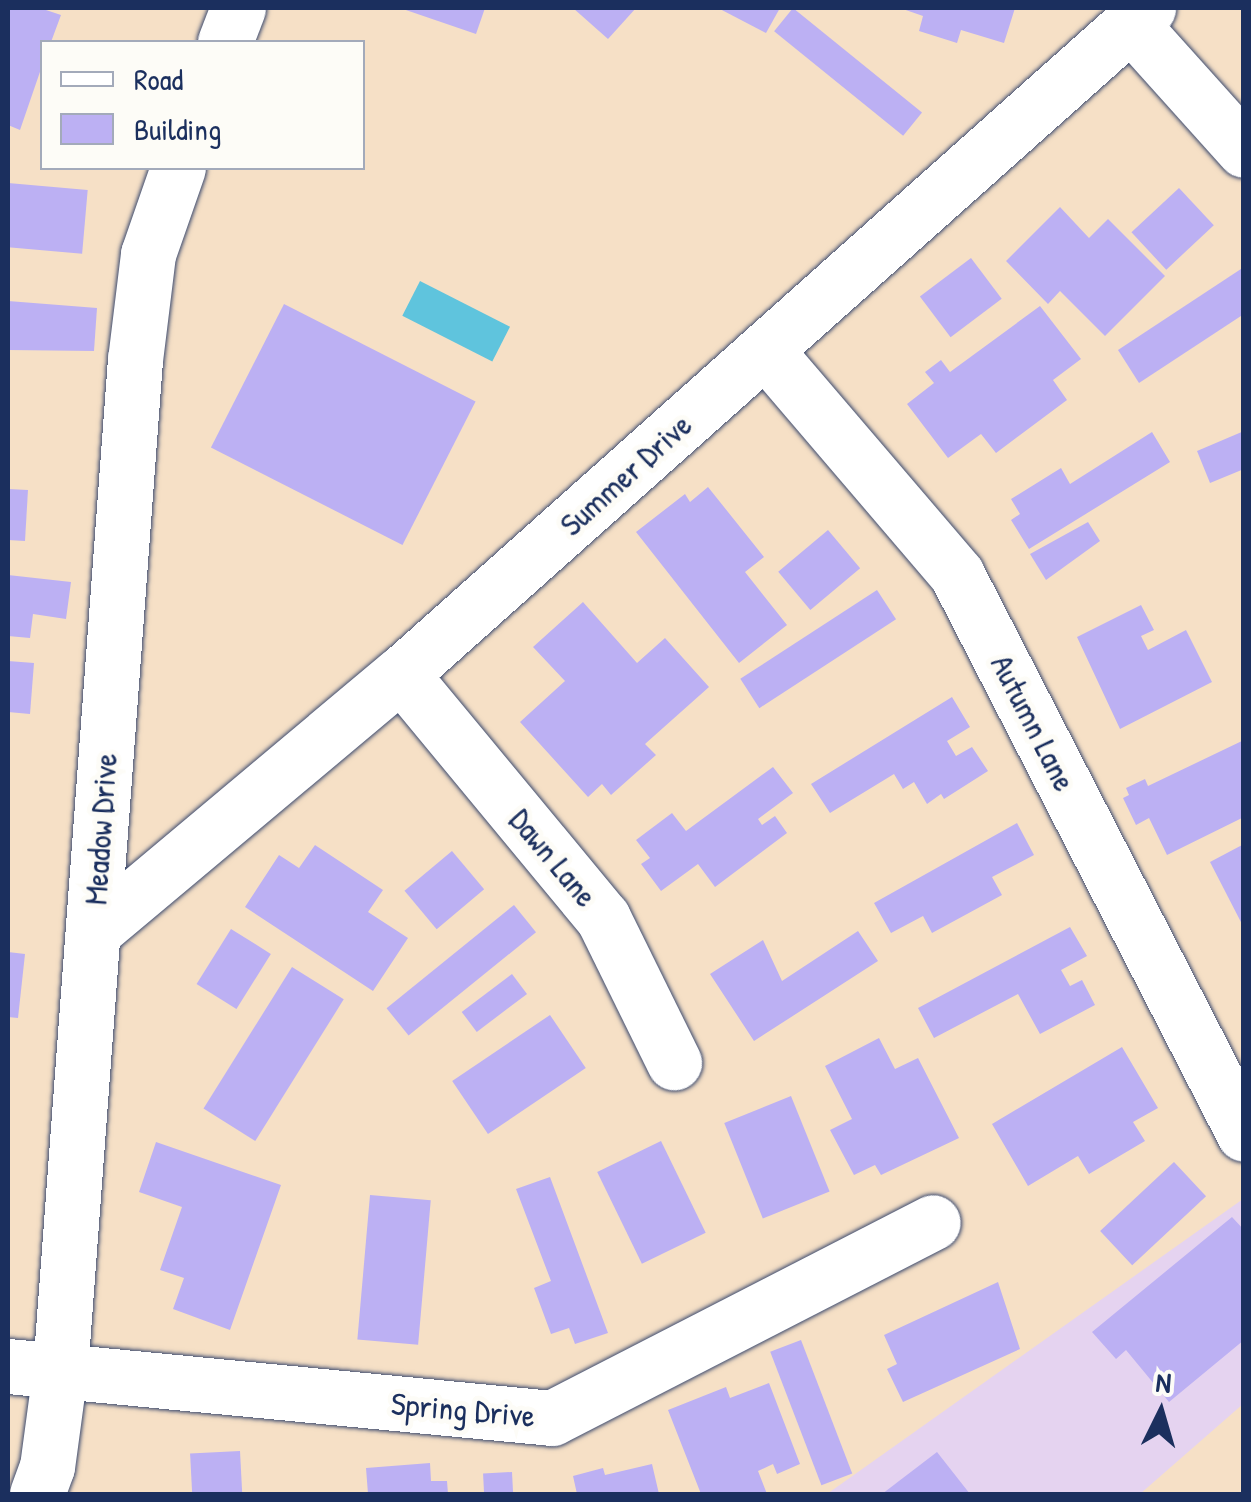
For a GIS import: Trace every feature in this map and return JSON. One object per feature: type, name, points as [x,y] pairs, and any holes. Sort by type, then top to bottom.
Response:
[{"type":"street","points":[[227,40],[238,8]]},
{"type":"street","points":[[1140,16],[1244,150]]},
{"type":"street","name":"Summer Drive","points":[[94,932],[401,674],[1140,16]]},
{"type":"street","name":"Meadow Drive","points":[[37,1494],[46,1467],[34,1369],[94,932],[135,360],[148,254],[177,170]]},
{"type":"street","name":"Autumn Lane","points":[[766,351],[958,576],[1244,1134]]},
{"type":"street","name":"Dawn Lane","points":[[401,674],[603,918],[674,1062]]},
{"type":"street","name":"Spring Drive","points":[[34,1369],[552,1418],[933,1222]]},
{"type":"shaded area","points":[[1243,1199],[1243,1404],[1140,1494],[827,1494]]},
{"type":"water","points":[[420,281],[510,327],[492,362],[402,316]]},
{"type":"building","points":[[8,8],[40,8],[61,15],[52,40],[40,40],[40,72],[20,130],[8,125]]},
{"type":"building","points":[[400,8],[485,8],[476,34]]},
{"type":"building","points":[[573,8],[636,8],[608,39]]},
{"type":"building","points":[[718,8],[780,8],[766,33]]},
{"type":"building","points":[[793,8],[922,112],[903,136],[774,31]]},
{"type":"building","points":[[900,8],[1015,8],[1004,43],[961,30],[957,43],[919,31],[923,16]]},
{"type":"building","points":[[8,183],[88,190],[82,254],[8,247]]},
{"type":"building","points":[[1179,188],[1214,225],[1166,270],[1131,232]]},
{"type":"building","points":[[1060,207],[1089,238],[1108,219],[1165,276],[1105,336],[1060,291],[1048,304],[1006,261]]},
{"type":"building","points":[[971,258],[1002,299],[951,337],[920,297]]},
{"type":"building","points":[[1244,267],[1244,314],[1139,383],[1118,350]]},
{"type":"building","points":[[8,301],[97,308],[94,351],[8,350]]},
{"type":"building","points":[[284,304],[476,402],[402,545],[211,447]]},
{"type":"building","points":[[1040,306],[1081,359],[1053,380],[1067,400],[996,453],[981,434],[948,458],[907,404],[934,383],[925,372],[941,360],[950,372]]},
{"type":"building","points":[[1244,431],[1244,469],[1210,483],[1197,451]]},
{"type":"building","points":[[1152,432],[1170,462],[1029,549],[1011,520],[1020,514],[1011,499],[1061,468],[1070,484]]},
{"type":"building","points":[[708,487],[764,557],[745,572],[787,625],[739,663],[636,532],[685,494],[690,502]]},
{"type":"building","points":[[8,489],[28,490],[25,541],[8,540]]},
{"type":"building","points":[[1088,522],[1100,541],[1046,580],[1030,554]]},
{"type":"building","points":[[828,530],[860,568],[810,610],[778,572]]},
{"type":"building","points":[[8,575],[71,582],[66,619],[33,614],[30,638],[8,636]]},
{"type":"building","points":[[877,590],[896,619],[759,708],[740,679]]},
{"type":"building","points":[[583,602],[637,663],[665,638],[709,687],[645,744],[656,755],[611,795],[602,784],[588,797],[520,722],[565,681],[533,647]]},
{"type":"building","points":[[1141,605],[1154,630],[1141,636],[1148,650],[1186,630],[1212,682],[1120,729],[1077,637]]},
{"type":"building","points":[[8,661],[34,663],[30,714],[8,712]]},
{"type":"building","points":[[952,697],[970,727],[947,741],[956,756],[972,747],[988,771],[944,799],[941,794],[927,804],[914,782],[903,789],[894,774],[830,813],[811,784]]},
{"type":"building","points":[[1244,740],[1244,817],[1167,855],[1149,818],[1136,825],[1123,798],[1129,795],[1126,788],[1145,779],[1148,786]]},
{"type":"building","points":[[773,767],[793,793],[758,819],[762,825],[775,816],[787,833],[715,887],[698,864],[661,891],[641,864],[650,858],[636,840],[672,813],[686,831]]},
{"type":"building","points":[[1017,823],[1034,855],[992,877],[1002,895],[932,933],[923,916],[891,933],[874,903]]},
{"type":"building","points":[[1244,844],[1244,928],[1210,862]]},
{"type":"building","points":[[315,845],[383,890],[368,912],[408,938],[373,991],[245,907],[279,855],[299,868]]},
{"type":"building","points":[[452,851],[484,889],[437,929],[405,891]]},
{"type":"building","points":[[514,905],[536,932],[409,1035],[387,1008]]},
{"type":"building","points":[[1070,927],[1087,956],[1061,970],[1070,986],[1082,980],[1095,1005],[1040,1034],[1018,994],[934,1038],[918,1008]]},
{"type":"building","points":[[231,929],[271,954],[236,1009],[197,984]]},
{"type":"building","points":[[858,931],[878,961],[754,1041],[710,974],[763,940],[782,981]]},
{"type":"building","points":[[8,952],[25,954],[18,1018],[8,1017]]},
{"type":"building","points":[[292,967],[344,999],[255,1141],[204,1109]]},
{"type":"building","points":[[512,974],[527,994],[477,1032],[462,1012]]},
{"type":"building","points":[[550,1015],[586,1068],[488,1134],[452,1081]]},
{"type":"building","points":[[879,1038],[895,1069],[918,1058],[959,1138],[881,1175],[875,1165],[854,1175],[830,1130],[852,1119],[825,1066]]},
{"type":"building","points":[[1122,1047],[1158,1108],[1133,1122],[1145,1141],[1089,1174],[1078,1156],[1028,1186],[992,1124]]},
{"type":"building","points":[[791,1096],[830,1191],[763,1218],[724,1123]]},
{"type":"building","points":[[661,1141],[706,1233],[642,1264],[597,1172]]},
{"type":"building","points":[[156,1142],[281,1185],[230,1330],[173,1309],[184,1278],[160,1270],[182,1207],[139,1192]]},
{"type":"building","points":[[1174,1162],[1206,1196],[1132,1265],[1100,1231]]},
{"type":"building","points":[[550,1177],[608,1333],[575,1344],[569,1328],[551,1334],[534,1288],[551,1281],[516,1189]]},
{"type":"building","points":[[370,1195],[431,1200],[418,1345],[357,1339]]},
{"type":"building","points":[[1232,1217],[1244,1230],[1244,1340],[1169,1402],[1126,1350],[1116,1359],[1092,1332]]},
{"type":"building","points":[[998,1282],[1020,1349],[903,1402],[887,1369],[897,1364],[884,1335]]},
{"type":"building","points":[[801,1340],[852,1474],[821,1485],[770,1352]]},
{"type":"building","points":[[769,1383],[800,1464],[777,1474],[773,1464],[758,1471],[767,1494],[701,1494],[668,1410],[726,1387],[730,1398]]},
{"type":"building","points":[[240,1451],[242,1494],[192,1494],[190,1454]]},
{"type":"building","points":[[937,1452],[970,1494],[882,1494]]},
{"type":"building","points":[[430,1463],[431,1481],[447,1481],[448,1494],[368,1494],[366,1468]]},
{"type":"building","points":[[652,1464],[659,1494],[577,1494],[573,1476],[603,1468],[605,1475]]},
{"type":"building","points":[[512,1472],[513,1494],[484,1494],[483,1474]]}]
